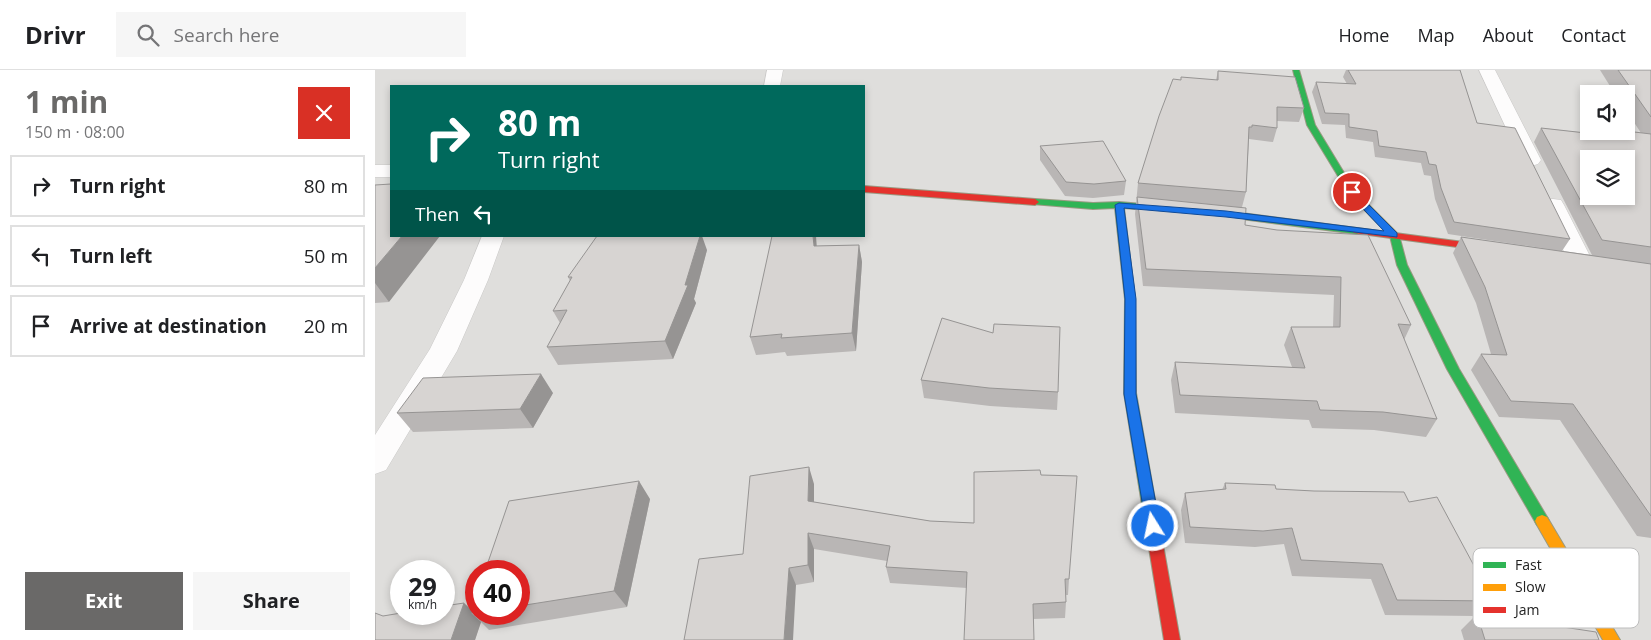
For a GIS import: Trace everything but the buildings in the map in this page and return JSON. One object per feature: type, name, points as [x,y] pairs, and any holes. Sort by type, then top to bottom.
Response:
[{"type":"street","points":[[772,85],[775,70]]},
{"type":"street","points":[[1295,70],[1311,125],[1352,192],[1394,235],[1402,265],[1453,369],[1558,548]]},
{"type":"street","points":[[1487,70],[1581,262]]},
{"type":"street","points":[[375,172],[390,171]]},
{"type":"street","points":[[865,189],[1007,201],[1093,206],[1119,205],[1226,214],[1394,235],[1502,251]]},
{"type":"street","points":[[1119,205],[1130,299],[1130,394],[1172,640]]},
{"type":"street","points":[[375,461],[443,351],[476,280],[493,237]]},
{"type":"street","points":[[1605,628],[1612,640]]},
{"type":"shaded area","points":[[375,70],[1651,70],[1651,640],[375,640]]},
{"type":"traffic: fast","points":[[1296,70],[1311,125],[1352,192],[1394,235],[1402,265],[1453,369],[1542,521]]},
{"type":"traffic: fast","points":[[1035,202],[1093,206],[1119,205],[1226,214],[1357,231]]},
{"type":"traffic: fast","points":[[1119,205],[1130,299],[1130,393],[1150,511]]},
{"type":"traffic: slow","points":[[1542,521],[1558,548]]},
{"type":"traffic: slow","points":[[1605,628],[1612,640]]},
{"type":"traffic: jam","points":[[865,189],[1035,202]]},
{"type":"traffic: jam","points":[[1357,231],[1494,249]]},
{"type":"traffic: jam","points":[[1150,511],[1172,640]]},
{"type":"route","points":[[1153,526],[1130,394],[1130,299],[1119,205],[1226,214],[1394,235],[1352,192]]}]
